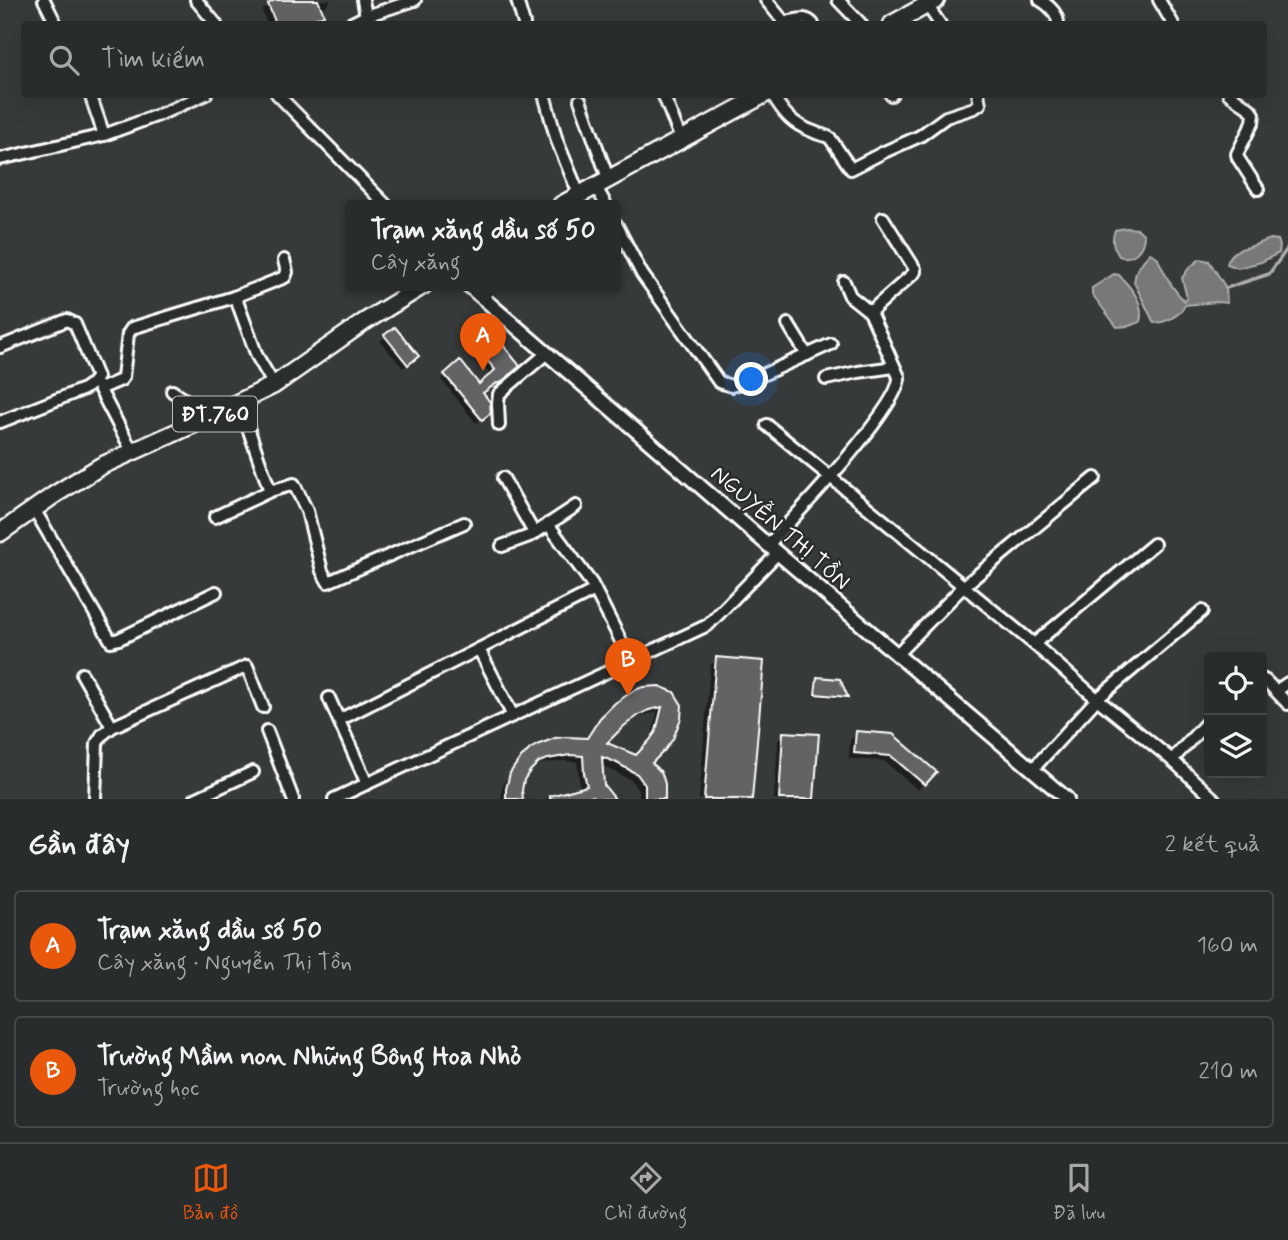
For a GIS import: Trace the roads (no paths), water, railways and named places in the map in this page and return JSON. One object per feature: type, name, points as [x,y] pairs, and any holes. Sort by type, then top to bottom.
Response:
[{"type":"main road","points":[[901,21],[932,3]]},
{"type":"main road","points":[[569,200],[758,98]]},
{"type":"main road","name":"ĐT.760","points":[[0,533],[101,466],[274,385],[414,291]]},
{"type":"street","points":[[44,0],[54,21]]},
{"type":"street","points":[[196,0],[214,21]]},
{"type":"street","points":[[363,0],[366,16]]},
{"type":"street","points":[[356,21],[415,0]]},
{"type":"street","points":[[517,0],[523,21]]},
{"type":"street","points":[[766,0],[783,21]]},
{"type":"street","points":[[838,0],[858,21]]},
{"type":"street","points":[[1040,0],[1054,12],[1058,21]]},
{"type":"street","points":[[1159,0],[1171,21]]},
{"type":"street","points":[[932,3],[939,21]]},
{"type":"street","points":[[791,21],[808,21]]},
{"type":"street","points":[[91,98],[104,135]]},
{"type":"street","points":[[0,159],[104,135],[197,98]]},
{"type":"street","points":[[280,98],[381,200]]},
{"type":"street","points":[[545,98],[557,141],[579,194]]},
{"type":"street","points":[[665,98],[681,139]]},
{"type":"street","points":[[774,98],[790,120],[830,138],[851,169],[920,136],[946,117],[974,108],[980,104],[979,98]]},
{"type":"street","points":[[1235,98],[1254,114],[1237,158],[1258,189]]},
{"type":"street","points":[[580,100],[605,200]]},
{"type":"street","points":[[870,312],[915,271],[914,265],[883,218]]},
{"type":"street","points":[[621,234],[642,274],[719,382],[731,386],[751,380],[831,344]]},
{"type":"street","points":[[0,422],[84,388],[121,380],[128,334],[132,328],[234,297],[285,278],[287,272],[284,260]]},
{"type":"street","points":[[334,799],[708,625],[832,477],[877,419],[898,386],[900,377],[870,312],[850,296],[844,282]]},
{"type":"street","name":"NGUYỄN THỊ TỒN","points":[[475,291],[1067,799]]},
{"type":"street","points":[[234,297],[239,304],[257,356],[274,385]]},
{"type":"street","points":[[0,347],[67,320],[75,324],[97,377],[97,385],[132,451]]},
{"type":"street","points":[[788,324],[807,355]]},
{"type":"street","points":[[499,425],[499,394],[547,353]]},
{"type":"street","points":[[827,379],[894,367]]},
{"type":"street","points":[[172,391],[193,405],[200,421]]},
{"type":"street","points":[[239,402],[270,491]]},
{"type":"street","points":[[767,425],[1034,644],[1172,760],[1214,799]]},
{"type":"street","points":[[503,478],[534,533]]},
{"type":"street","points":[[897,654],[964,586],[1095,478]]},
{"type":"street","points":[[215,517],[270,491],[294,484],[307,511],[322,571],[328,582],[464,523]]},
{"type":"street","points":[[502,546],[534,533],[576,506]]},
{"type":"street","points":[[34,509],[111,641],[216,592]]},
{"type":"street","points":[[548,524],[595,590],[631,661]]},
{"type":"street","points":[[1034,644],[1154,544]]},
{"type":"street","points":[[339,720],[595,590]]},
{"type":"street","points":[[1032,770],[1097,699],[1202,611]]},
{"type":"street","points":[[479,649],[513,716]]},
{"type":"street","points":[[95,799],[97,743],[112,727],[247,666],[263,707]]},
{"type":"street","points":[[82,674],[112,727]]},
{"type":"street","points":[[1267,683],[1288,704]]},
{"type":"street","points":[[1276,691],[1288,683]]},
{"type":"street","points":[[329,698],[367,784]]},
{"type":"street","points":[[1172,760],[1204,725]]},
{"type":"street","points":[[267,731],[293,799]]},
{"type":"street","points":[[195,799],[253,772]]},
{"type":"waterway","points":[[1226,288],[1269,274],[1288,246]]},
{"type":"place","name":"Trạm xăng dầu số 50","points":[[483,371]]},
{"type":"place","name":"Trường Mầm non Những Bông Hoa Nhỏ","points":[[628,696]]}]
